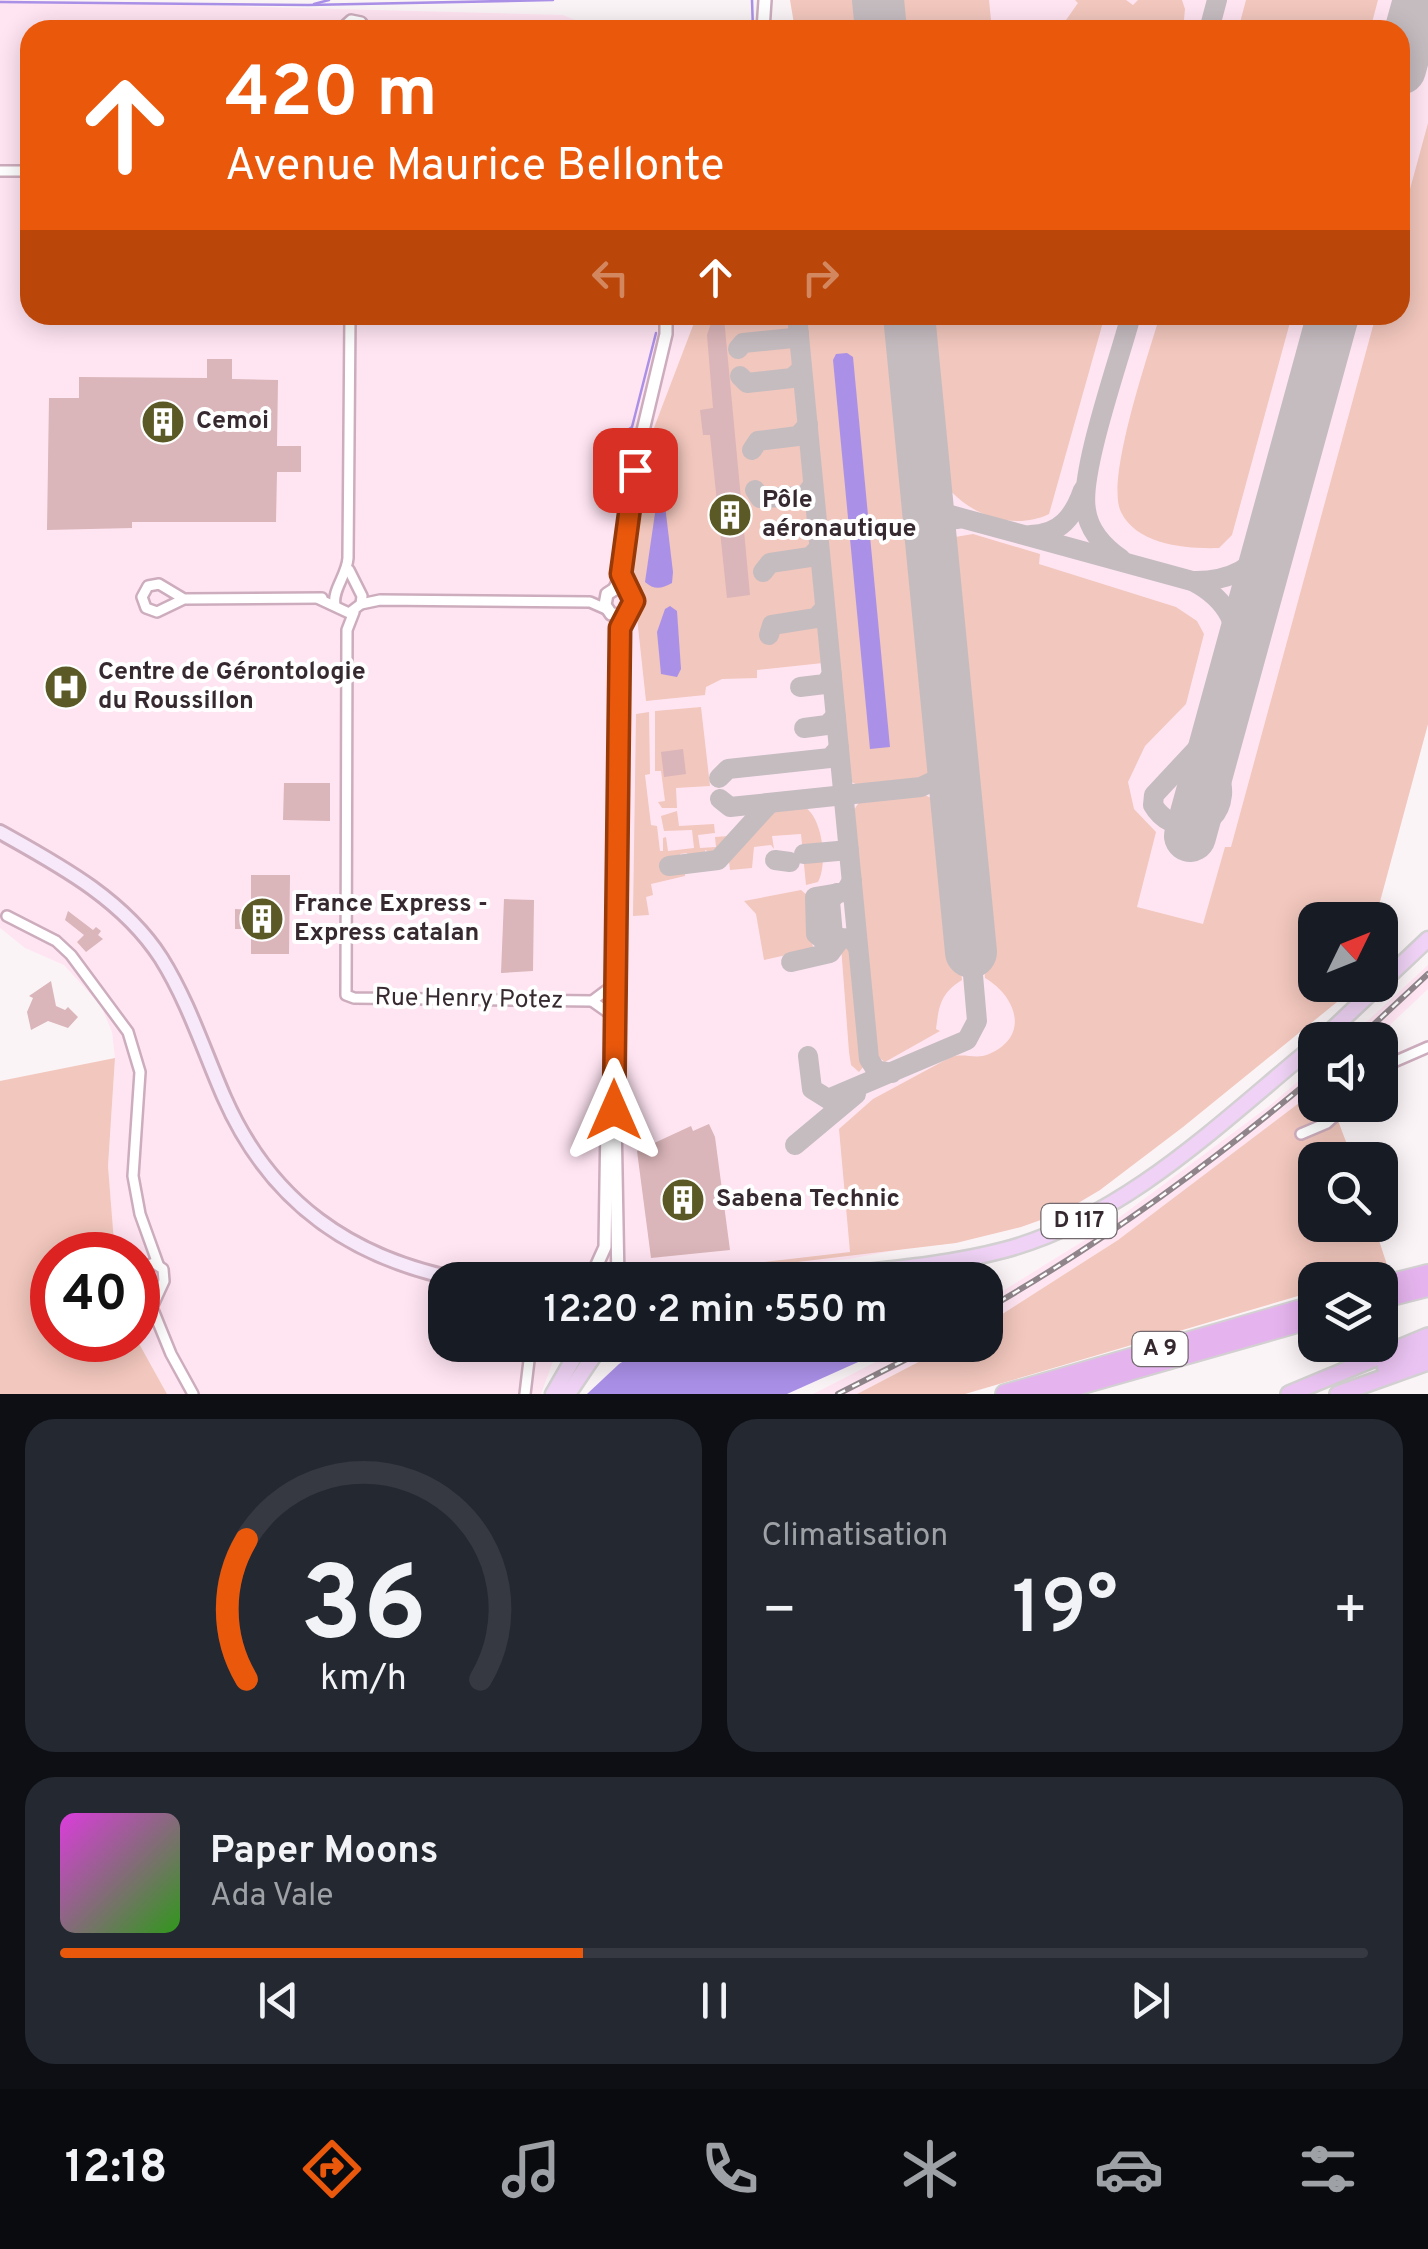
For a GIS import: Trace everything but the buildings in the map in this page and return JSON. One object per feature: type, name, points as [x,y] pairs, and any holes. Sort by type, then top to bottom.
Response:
[{"type":"highway","points":[[1398,1282],[1428,1274]]},
{"type":"highway","points":[[1398,1294],[1428,1287]]},
{"type":"highway","name":"A 9","points":[[1004,1394],[1298,1309]]},
{"type":"highway","name":"A 9","points":[[1048,1394],[1298,1323]]},
{"type":"highway","points":[[1288,1394],[1428,1336]]},
{"type":"highway","points":[[1302,1394],[1428,1350]]},
{"type":"highway","points":[[1340,1394],[1428,1365]]},
{"type":"main road","points":[[0,832],[77,876],[136,926],[160,957],[184,1000],[242,1132],[273,1178],[297,1204],[323,1225],[375,1256],[428,1271]]},
{"type":"main road","name":"D 117","points":[[1339,1022],[1428,939]]},
{"type":"main road","points":[[1350,1022],[1428,948]]},
{"type":"main road","name":"D 117","points":[[928,1262],[981,1255],[1068,1226],[1142,1183],[1298,1058]]},
{"type":"main road","name":"D 117","points":[[969,1262],[998,1258],[1083,1225],[1149,1185],[1298,1067]]},
{"type":"main road","points":[[553,1394],[571,1362]]},
{"type":"main road","points":[[568,1394],[590,1362]]},
{"type":"street","points":[[347,630],[337,608],[338,590],[348,565],[350,325]]},
{"type":"street","points":[[600,1262],[606,1247],[614,613],[641,438],[666,325]]},
{"type":"street","points":[[666,334],[672,325]]},
{"type":"street","points":[[347,630],[357,608],[358,590],[348,565]]},
{"type":"street","points":[[184,599],[153,612],[146,608],[142,596],[154,584],[184,599],[319,599],[338,590],[358,590],[380,600]]},
{"type":"street","points":[[590,602],[616,590]]},
{"type":"street","points":[[614,613],[634,601],[616,590]]},
{"type":"street","points":[[168,592],[168,606]]},
{"type":"street","points":[[319,599],[337,608],[357,608],[380,600],[590,602],[614,613],[620,628],[614,1013],[618,1262]]},
{"type":"street","name":"Rue Henry Potez","points":[[347,630],[346,995],[592,1001]]},
{"type":"street","points":[[6,916],[56,941],[71,955],[128,1032],[140,1072],[132,1176],[147,1232]]},
{"type":"street","points":[[608,989],[592,1001],[609,1013]]},
{"type":"street","points":[[1398,1060],[1428,1047]]},
{"type":"street","points":[[1301,1134],[1328,1122]]},
{"type":"street","points":[[160,1270],[165,1273],[160,1289]]},
{"type":"street","points":[[160,1324],[193,1394]]},
{"type":"street","points":[[525,1394],[529,1362]]},
{"type":"shaded area","points":[[0,0],[563,15],[575,20],[20,20],[20,325],[1410,325],[1410,20],[794,20],[793,0],[1428,0],[1428,724],[1380,902],[1298,902],[1298,1002],[1337,1002],[1311,1022],[1298,1022],[1298,1033],[1100,1190],[1063,1212],[1021,1227],[849,1259],[428,1262],[428,1362],[553,1362],[541,1394],[167,1394],[149,1362],[160,1362],[160,1232],[113,1232],[108,1166],[115,1059],[112,1032],[101,1006],[64,965],[25,948],[0,928]]},
{"type":"shaded area","points":[[790,0],[866,0],[868,20],[793,20]]},
{"type":"shaded area","points":[[890,0],[989,0],[991,20],[892,20]]},
{"type":"shaded area","points":[[1075,0],[1126,0],[1133,5],[1138,0],[1182,0],[1184,20],[1066,20],[1078,3]]},
{"type":"shaded area","points":[[1246,0],[1378,0],[1373,20],[1241,20]]},
{"type":"shaded area","points":[[1428,123],[1428,724],[1380,902],[1298,902],[1298,1002],[1337,1002],[1312,1022],[1298,1022],[1298,1034],[1183,1127],[1100,1190],[1063,1212],[956,1243],[797,1262],[764,1262],[850,1252],[839,1129],[873,1099],[949,1058],[989,1054],[1002,1046],[1014,1027],[1011,1005],[985,978],[944,560],[955,537],[973,534],[1040,554],[1039,564],[1176,607],[1197,621],[1204,634],[1186,704],[1145,746],[1128,782],[1134,809],[1156,832],[1137,907],[1203,924],[1225,847],[1231,847],[1373,325],[1410,325],[1410,189]]},
{"type":"shaded area","points":[[693,325],[792,325],[823,663],[757,670],[757,678],[722,679],[706,687],[705,695],[646,701],[632,571],[644,454]]},
{"type":"shaded area","points":[[805,325],[898,325],[939,749],[935,768],[918,781],[864,787],[853,783],[847,774]]},
{"type":"shaded area","points":[[922,325],[1102,325],[1049,514],[1016,521],[984,514],[955,495],[936,468]]},
{"type":"shaded area","points":[[1157,325],[1289,325],[1232,535],[1219,548],[1178,546],[1150,538],[1138,532],[1121,512],[1119,473]]},
{"type":"shaded area","points":[[836,354],[853,357],[890,747],[870,749],[833,360]]},
{"type":"shaded area","points":[[600,433],[620,435],[609,494],[598,493]]},
{"type":"shaded area","points":[[661,472],[673,572],[672,583],[658,588],[645,582]]},
{"type":"shaded area","points":[[670,606],[677,611],[681,669],[677,677],[661,674],[657,632],[665,609]]},
{"type":"shaded area","points":[[701,707],[710,786],[676,788],[677,808],[662,808],[658,802],[665,801],[661,771],[655,771],[655,711]]},
{"type":"shaded area","points":[[649,712],[650,774],[645,775],[651,825],[657,826],[660,851],[666,837],[668,851],[694,848],[692,830],[664,831],[661,816],[677,811],[679,826],[714,824],[715,833],[698,835],[700,848],[716,847],[715,837],[729,836],[753,811],[716,855],[705,850],[705,856],[688,858],[687,853],[680,854],[682,860],[669,863],[670,868],[685,866],[685,876],[651,884],[653,895],[646,897],[649,915],[633,916],[636,714]]},
{"type":"shaded area","points":[[921,793],[937,801],[946,816],[962,980],[942,1000],[936,1029],[940,1031],[885,1062],[874,1054],[851,814],[860,801]]},
{"type":"shaded area","points":[[803,806],[815,820],[822,841],[823,864],[818,882],[806,885],[801,834],[772,836],[774,849],[771,845],[754,847],[752,868],[730,870],[729,861],[768,809]]},
{"type":"shaded area","points":[[801,890],[808,896],[813,949],[764,960],[756,914],[744,901]]},
{"type":"shaded area","points":[[848,944],[852,949],[864,1066],[859,1072],[851,1065],[849,1052],[841,946]]},
{"type":"shaded area","points":[[1428,965],[1428,989],[1393,1022],[1366,1022],[1388,1002],[1398,1002],[1398,993]]},
{"type":"shaded area","points":[[115,1058],[108,1166],[113,1232],[30,1232],[30,1362],[149,1362],[167,1394],[0,1394],[0,1081]]},
{"type":"shaded area","points":[[1298,1081],[1298,1105],[1118,1240],[1003,1313],[1003,1291],[1109,1225]]},
{"type":"shaded area","points":[[1298,1104],[1298,1122],[1338,1122],[1346,1142],[1298,1142],[1298,1242],[1380,1242],[1386,1262],[1298,1262],[1298,1296],[965,1394],[857,1394],[918,1362],[1003,1362],[1003,1313],[1118,1240]]},
{"type":"shaded area","points":[[858,1362],[787,1394],[587,1394],[619,1364]]},
{"type":"shaded area","points":[[876,1362],[918,1362],[857,1394],[813,1394]]},
{"type":"waterway","points":[[314,4],[329,0]]},
{"type":"waterway","points":[[0,2],[308,5],[553,0]]},
{"type":"waterway","points":[[752,0],[753,20]]},
{"type":"waterway","points":[[620,435],[632,427],[656,333]]},
{"type":"taxiway","points":[[1212,20],[1217,0]]},
{"type":"taxiway","points":[[1411,0],[1414,19]]},
{"type":"taxiway","points":[[798,325],[869,1059],[876,1070],[892,1073]]},
{"type":"taxiway","points":[[1121,559],[1094,532],[1085,492],[1094,443],[1128,325]]},
{"type":"taxiway","points":[[738,349],[743,343],[799,334]]},
{"type":"taxiway","points":[[740,376],[747,383],[792,378],[802,369]]},
{"type":"taxiway","points":[[752,450],[758,441],[798,436],[808,425]]},
{"type":"taxiway","points":[[926,484],[928,500],[943,513],[1192,581],[1218,579],[1240,571],[1259,557],[1274,535]]},
{"type":"taxiway","points":[[755,490],[760,498],[805,496],[813,485]]},
{"type":"taxiway","points":[[1030,535],[1058,528],[1075,508],[1083,490]]},
{"type":"taxiway","points":[[931,542],[938,520],[958,519]]},
{"type":"taxiway","points":[[763,572],[770,563],[810,557],[819,548]]},
{"type":"taxiway","points":[[1194,582],[1216,597],[1230,616],[1237,638],[1238,664]]},
{"type":"taxiway","points":[[769,635],[772,625],[816,618],[825,608]]},
{"type":"taxiway","points":[[800,687],[825,684],[832,675]]},
{"type":"taxiway","points":[[804,728],[827,725],[836,716]]},
{"type":"taxiway","points":[[1214,749],[1222,789],[1219,808],[1203,824],[1181,826],[1170,822],[1153,805],[1154,795],[1223,721]]},
{"type":"taxiway","points":[[720,799],[730,807],[921,787],[946,775],[951,744]]},
{"type":"taxiway","points":[[719,778],[728,769],[830,758],[839,748]]},
{"type":"taxiway","points":[[669,866],[718,860],[769,804]]},
{"type":"taxiway","points":[[804,854],[849,850]]},
{"type":"taxiway","points":[[775,860],[790,862]]},
{"type":"taxiway","points":[[852,881],[845,892],[815,897],[816,934],[823,940],[851,938],[858,947]]},
{"type":"taxiway","points":[[834,947],[830,901],[837,893]]},
{"type":"taxiway","points":[[791,962],[830,953],[841,938],[837,937]]},
{"type":"taxiway","points":[[808,1056],[812,1089],[828,1099],[967,1040],[977,1021],[971,952]]},
{"type":"taxiway","points":[[795,1145],[856,1094]]},
{"type":"runway","points":[[878,0],[880,20]]},
{"type":"runway","points":[[1410,33],[1419,0]]},
{"type":"runway","points":[[910,325],[971,952]]},
{"type":"runway","points":[[1190,836],[1330,325]]},
{"type":"railway","points":[[1376,1022],[1428,974]]},
{"type":"railway","points":[[1003,1299],[1155,1200],[1298,1090]]},
{"type":"railway","points":[[838,1394],[901,1362]]},
{"type":"place","name":"Cemoi","points":[[163,422]]},
{"type":"place","name":"Pôle aéronautique","points":[[730,515]]},
{"type":"place","name":"Centre de Gérontologie du Roussillon","points":[[66,687]]},
{"type":"place","name":"France Express - Express catalan","points":[[262,919]]},
{"type":"place","name":"Sabena Technic","points":[[683,1200]]},
{"type":"route","points":[[614,1110],[620,628],[634,601],[621,574],[635,470]]}]
